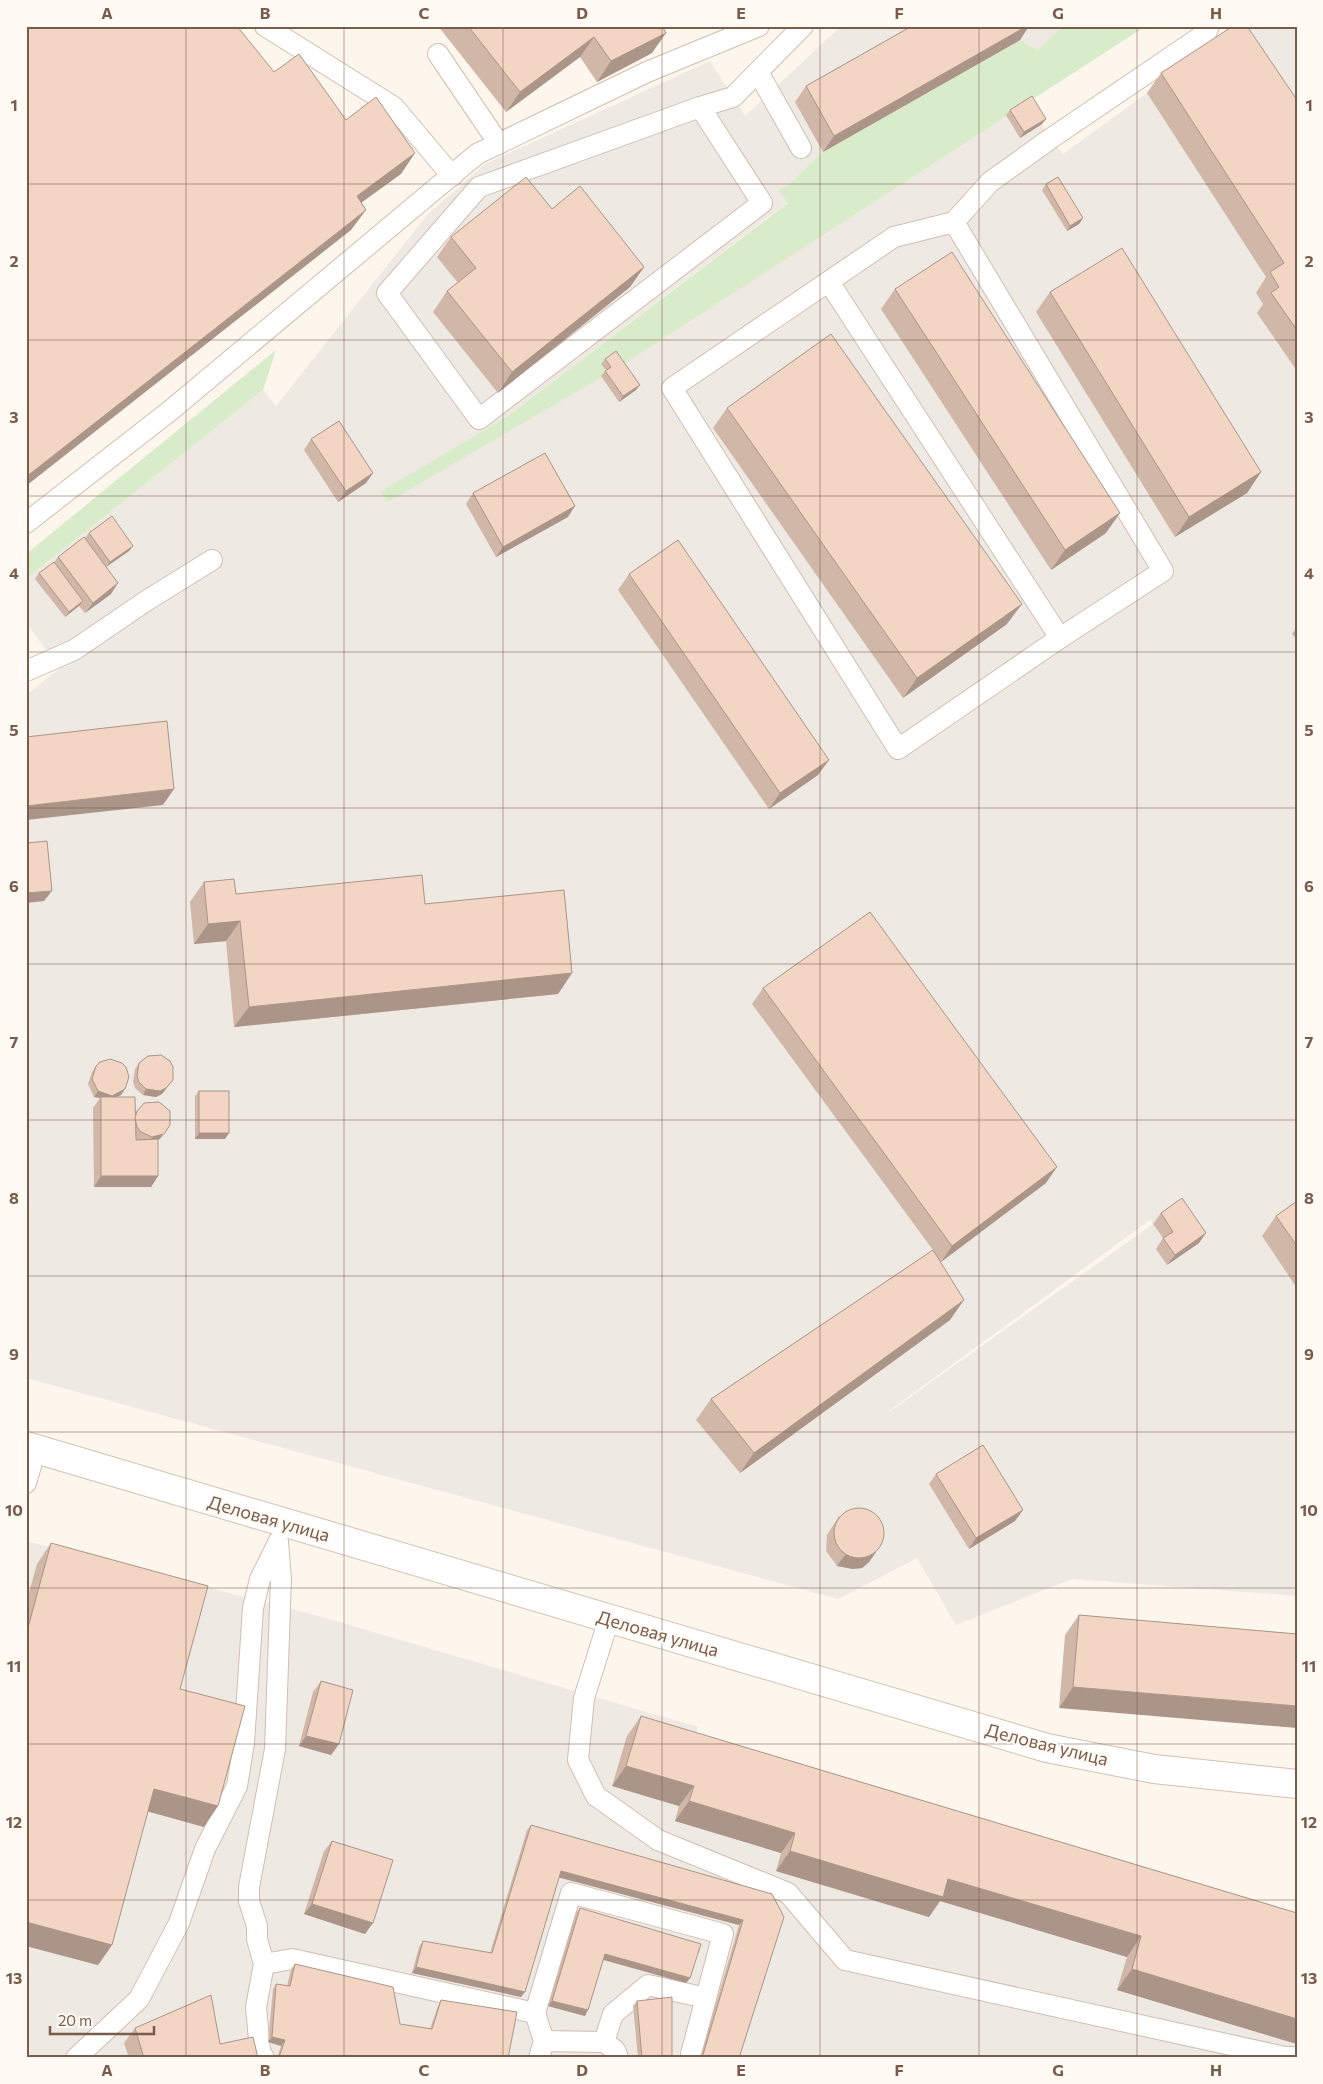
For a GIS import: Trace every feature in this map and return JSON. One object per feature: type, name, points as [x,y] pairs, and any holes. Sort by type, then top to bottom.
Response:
[{"type":"street","name":"Деловая улица","points":[[31,1448],[279,1532],[609,1618],[1047,1748],[1154,1769],[1297,1784]]},
{"type":"lane","points":[[265,26],[394,106],[452,176]]},
{"type":"lane","points":[[26,523],[170,410],[477,154],[647,72],[759,26]]},
{"type":"lane","points":[[700,107],[762,203],[479,419],[387,293],[479,187],[700,107],[733,97],[803,26]]},
{"type":"lane","points":[[954,222],[1163,571],[1060,638],[898,749],[672,388],[894,236],[954,222],[990,182],[1206,32],[1209,26]]},
{"type":"lane","points":[[438,54],[499,144]]},
{"type":"lane","points":[[758,72],[801,148]]},
{"type":"lane","points":[[828,282],[1060,638]]},
{"type":"lane","points":[[26,671],[74,650],[146,601],[212,560]]},
{"type":"lane","points":[[26,1483],[31,1448]]},
{"type":"lane","points":[[264,2058],[260,2051],[256,2007],[264,1964],[257,1939],[257,1926],[249,1901],[249,1887],[275,1749],[281,1579],[279,1532]]},
{"type":"lane","points":[[76,2058],[139,1999],[179,1923],[205,1849],[237,1786],[244,1743],[253,1608],[260,1579],[279,1532]]},
{"type":"lane","points":[[609,1618],[584,1698],[578,1760],[596,1796],[658,1840],[788,1893],[845,1960],[1285,2057],[1297,2057]]},
{"type":"lane","points":[[618,2058],[614,2050],[604,2042],[541,2049],[535,2013],[571,1893],[723,1934],[691,2054]]},
{"type":"lane","points":[[264,1964],[292,1959],[535,2013]]},
{"type":"lane","points":[[604,2042],[613,2014],[648,1985],[706,1998]]},
{"type":"shaded area","points":[[841,26],[1063,26],[1037,50],[1020,40],[823,152],[787,186],[779,190],[788,202],[508,416],[381,492],[388,502],[607,372],[601,364],[620,366],[1007,115],[1042,124],[1050,139],[1063,154],[1147,93],[1248,26],[1297,26],[1297,1596],[1072,1579],[956,1625],[917,1558],[838,1599],[26,1378],[26,695],[60,668],[26,623],[26,579],[263,390],[276,406],[428,214],[485,164],[710,61],[745,116]],"holes":[[[1150,1220],[1153,1224],[889,1412]]]},
{"type":"shaded area","points":[[26,1541],[315,1615],[698,1727],[693,1756],[1297,1938],[1297,2058],[26,2058]]},
{"type":"green space","points":[[1063,26],[1146,26],[619,367],[388,502],[380,492],[508,416],[788,203],[778,190],[787,186],[823,152],[1020,40],[1037,50]]},
{"type":"green space","points":[[276,350],[263,390],[26,579],[26,554]]},
{"type":"building","points":[[26,26],[237,26],[274,72],[299,54],[346,120],[376,97],[415,153],[357,196],[366,210],[26,477]]},
{"type":"building","points":[[468,26],[662,26],[666,33],[611,61],[594,37],[520,92]]},
{"type":"building","points":[[912,26],[1027,26],[834,136],[806,86]]},
{"type":"building","points":[[1233,26],[1247,26],[1297,100],[1297,330],[1271,293],[1279,287],[1270,272],[1284,263],[1161,73]]},
{"type":"building","points":[[1032,96],[1046,119],[1024,132],[1010,110]]},
{"type":"building","points":[[526,177],[552,209],[580,186],[644,267],[512,372],[447,291],[476,268],[451,237]]},
{"type":"building","points":[[1058,177],[1083,218],[1070,226],[1046,184]]},
{"type":"building","points":[[1122,248],[1261,472],[1189,517],[1050,292]]},
{"type":"building","points":[[952,252],[1120,513],[1065,550],[895,289]]},
{"type":"building","points":[[831,334],[1022,604],[917,678],[727,408]]},
{"type":"building","points":[[616,351],[640,385],[623,396],[605,371],[611,367],[605,359]]},
{"type":"building","points":[[339,421],[373,473],[346,491],[311,439]]},
{"type":"building","points":[[545,453],[575,506],[503,547],[473,493]]},
{"type":"building","points":[[112,516],[133,546],[110,562],[89,533]]},
{"type":"building","points":[[84,537],[118,583],[93,603],[58,557]]},
{"type":"building","points":[[678,540],[829,760],[780,793],[629,574]]},
{"type":"building","points":[[54,562],[83,601],[69,612],[39,573]]},
{"type":"building","points":[[167,721],[174,789],[26,806],[26,737]]},
{"type":"building","points":[[47,841],[52,891],[26,893],[26,843]]},
{"type":"building","points":[[422,875],[425,904],[564,890],[572,973],[249,1007],[240,921],[208,924],[204,882],[234,879],[236,894]]},
{"type":"building","points":[[870,912],[1057,1167],[952,1246],[763,988]]},
{"type":"building","points":[[161,1055],[170,1061],[173,1067],[173,1080],[166,1088],[160,1091],[146,1089],[139,1082],[137,1076],[139,1063],[148,1056]]},
{"type":"building","points":[[110,1059],[122,1063],[126,1067],[129,1077],[125,1089],[112,1096],[98,1091],[92,1079],[96,1066],[100,1062]]},
{"type":"building","points":[[199,1091],[229,1091],[229,1133],[199,1133]]},
{"type":"building","points":[[101,1097],[135,1097],[136,1140],[158,1139],[158,1176],[101,1176]]},
{"type":"building","points":[[159,1102],[170,1111],[170,1125],[164,1134],[152,1137],[141,1132],[137,1127],[135,1118],[137,1111],[144,1103]]},
{"type":"building","points":[[1182,1198],[1206,1233],[1175,1255],[1163,1238],[1173,1232],[1161,1213]]},
{"type":"building","points":[[1297,1201],[1297,1246],[1276,1216]]},
{"type":"building","points":[[933,1250],[964,1300],[754,1453],[711,1399]]},
{"type":"building","points":[[983,1445],[1023,1510],[976,1538],[936,1474]]},
{"type":"building","points":[[854,1508],[864,1508],[877,1515],[884,1528],[884,1538],[877,1551],[864,1558],[854,1558],[845,1554],[838,1547],[834,1538],[834,1528],[838,1519],[845,1512]]},
{"type":"building","points":[[51,1543],[208,1586],[180,1689],[245,1706],[218,1806],[154,1789],[112,1945],[26,1922],[26,1635]]},
{"type":"building","points":[[1079,1615],[1297,1634],[1297,1706],[1073,1687]]},
{"type":"building","points":[[321,1681],[353,1690],[339,1744],[306,1736]]},
{"type":"building","points":[[641,1716],[1297,1913],[1297,2019],[1132,1969],[1141,1936],[948,1879],[943,1897],[790,1851],[795,1833],[689,1801],[694,1786],[626,1766]]},
{"type":"building","points":[[531,1825],[772,1894],[784,1917],[739,2058],[702,2058],[743,1920],[561,1871],[525,1992],[416,1967],[423,1941],[492,1953]]},
{"type":"building","points":[[332,1841],[393,1860],[373,1923],[312,1904]]},
{"type":"building","points":[[580,1908],[701,1944],[690,1978],[605,1954],[588,2010],[552,2001]]},
{"type":"building","points":[[295,1964],[393,1987],[400,2024],[432,2029],[441,2000],[517,2012],[508,2058],[281,2058],[279,2057],[285,2040],[272,2037],[276,1984],[290,1986]]},
{"type":"building","points":[[211,1995],[220,2044],[253,2037],[258,2058],[144,2058],[135,2028]]},
{"type":"building","points":[[672,1997],[672,2058],[642,2058],[637,2001]]}]
